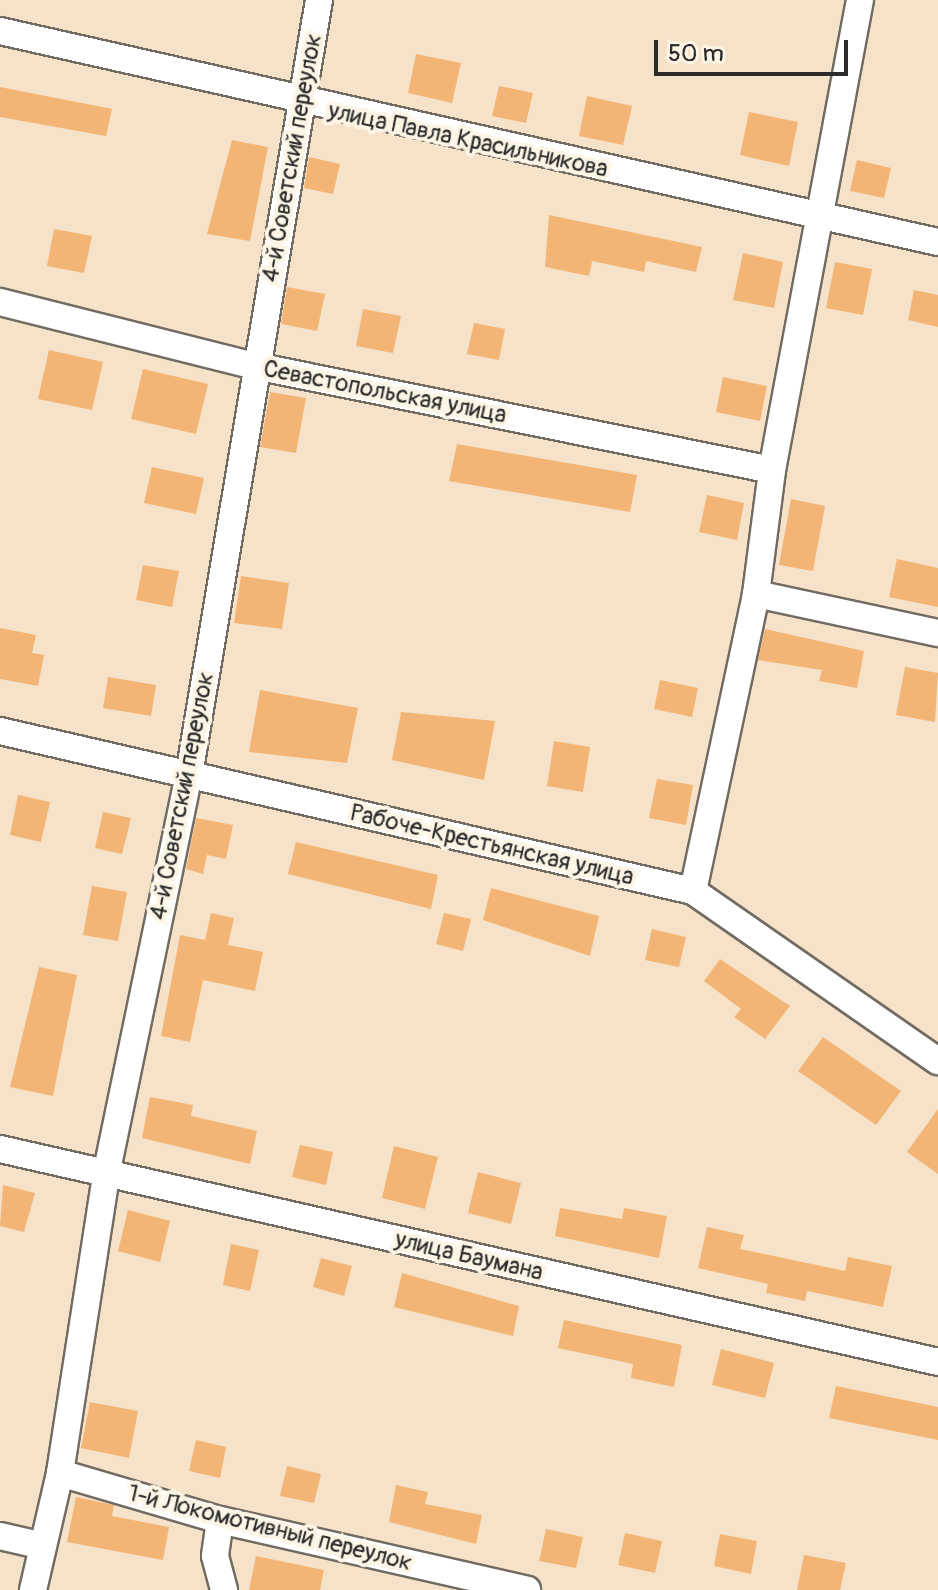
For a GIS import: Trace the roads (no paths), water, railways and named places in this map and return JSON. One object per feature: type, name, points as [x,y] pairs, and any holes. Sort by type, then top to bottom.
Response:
[{"type":"street","name":"4-й Советский переулок","points":[[33,1590],[39,1545],[60,1473],[106,1175],[189,775],[255,366],[319,0]]},
{"type":"street","points":[[693,891],[756,594],[772,470],[817,215],[860,0]]},
{"type":"street","name":"улица Павла Красильникова","points":[[0,31],[301,104],[938,242]]},
{"type":"street","name":"Севастопольская улица","points":[[0,302],[255,366],[772,470]]},
{"type":"street","points":[[756,594],[938,633]]},
{"type":"street","name":"Рабоче-Крестьянская улица","points":[[0,731],[693,891],[938,1061]]},
{"type":"street","name":"улица Баумана","points":[[0,1149],[938,1362]]},
{"type":"street","name":"1-й Локомотивный переулок","points":[[60,1473],[220,1520],[527,1590]]},
{"type":"street","points":[[220,1520],[215,1556],[224,1590]]},
{"type":"street","points":[[0,1536],[39,1545]]}]
